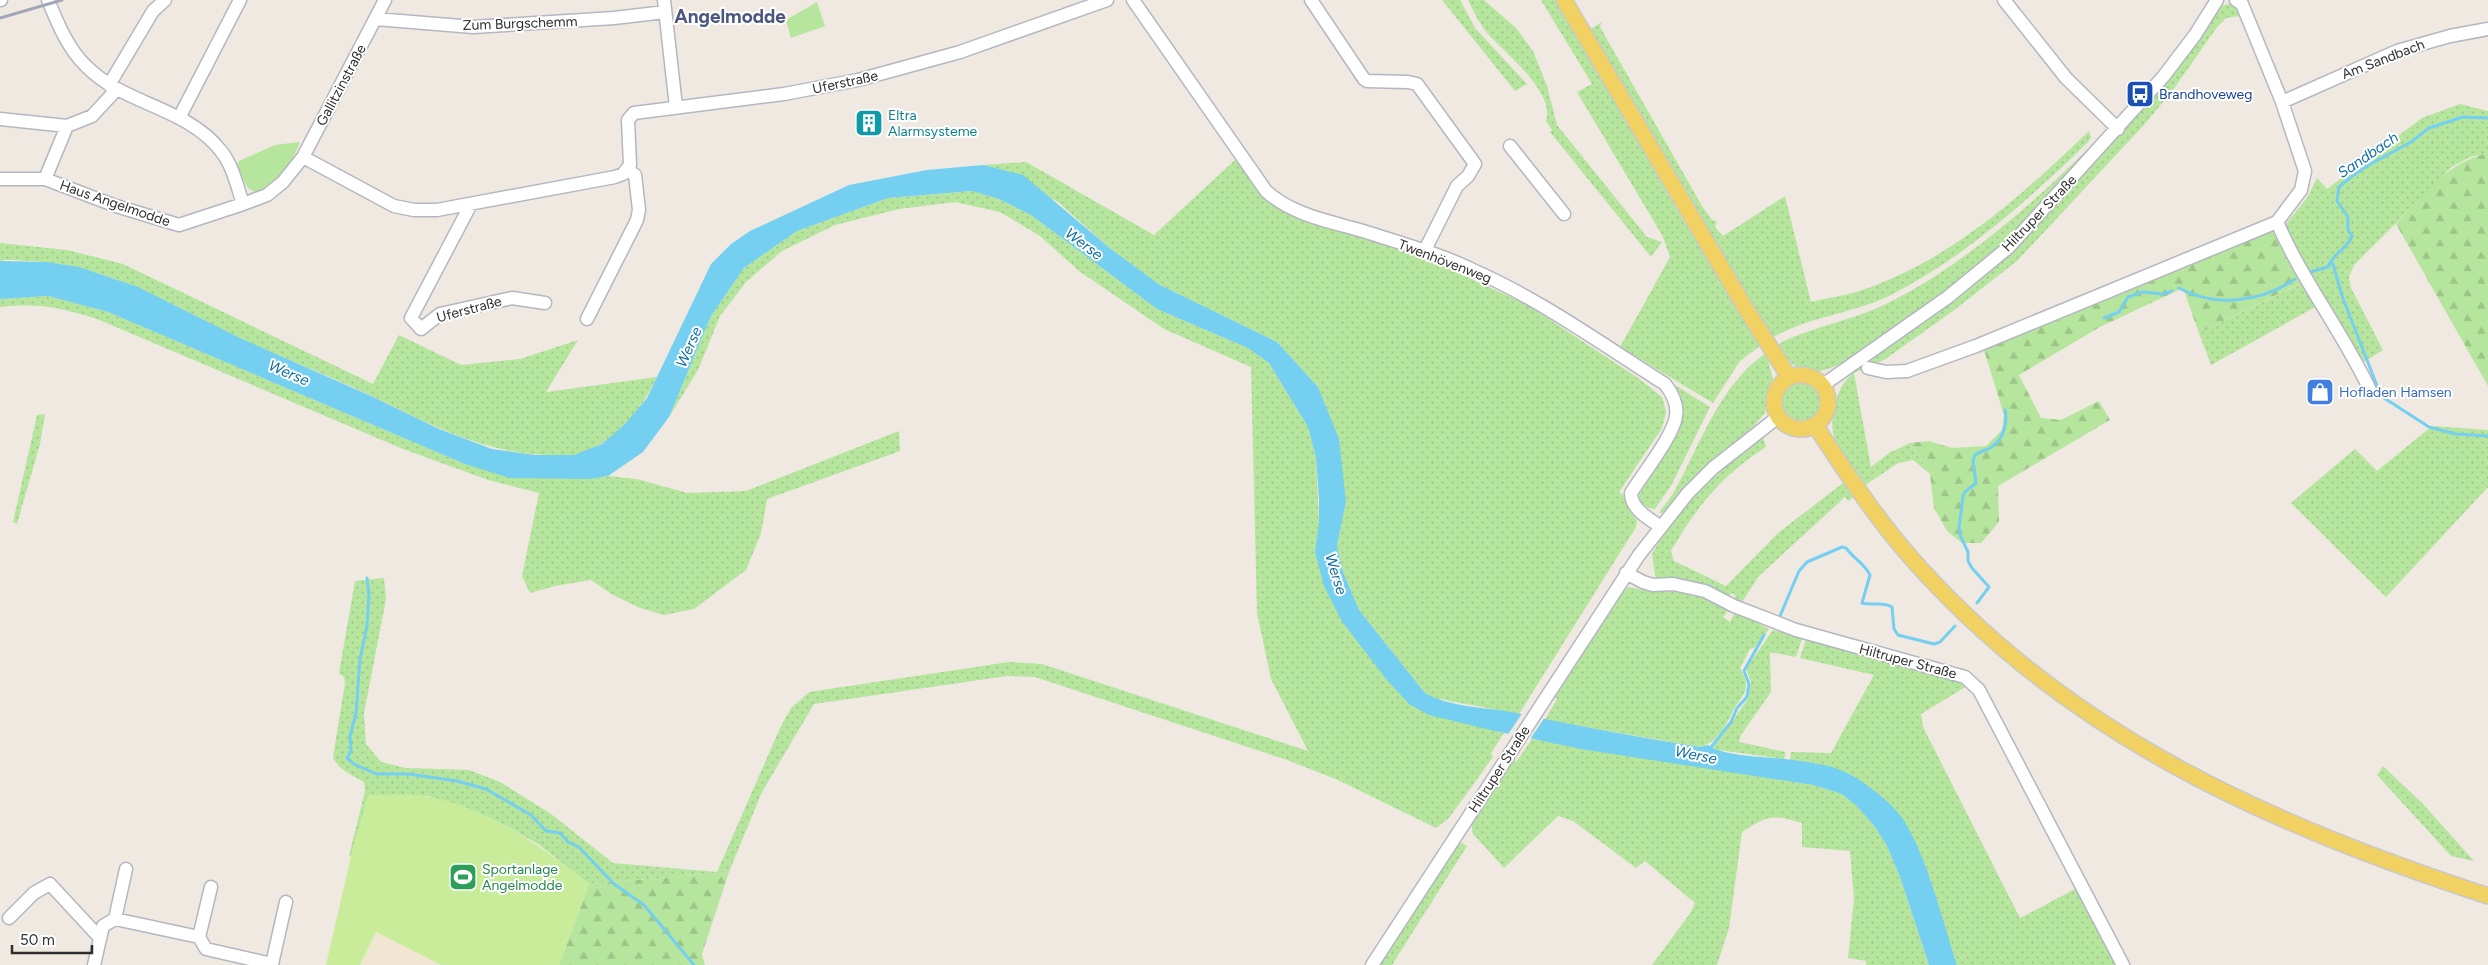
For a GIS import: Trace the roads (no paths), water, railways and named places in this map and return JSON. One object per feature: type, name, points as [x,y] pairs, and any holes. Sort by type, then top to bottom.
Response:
[{"type":"main road","points":[[1564,0],[1746,309],[1789,377]]},
{"type":"main road","points":[[1807,375],[1822,386],[1827,394],[1828,406],[1815,425],[1797,429],[1786,424],[1778,417],[1773,399],[1776,390],[1789,377],[1807,375]]},
{"type":"main road","points":[[1815,425],[1844,470],[1906,552],[1954,602],[2002,646],[2081,709],[2158,757],[2214,788],[2302,828],[2395,865],[2488,896]]},
{"type":"street","points":[[48,0],[68,43],[85,66],[113,88],[179,118],[199,130],[222,152],[234,175],[243,204]]},
{"type":"street","points":[[0,119],[67,126],[92,116],[113,88],[153,11],[165,0]]},
{"type":"street","points":[[179,118],[240,0]]},
{"type":"street","name":"Gallitzinstraße","points":[[295,168],[303,157],[385,0]]},
{"type":"street","name":"Uferstraße","points":[[587,319],[637,220],[639,210],[635,175],[628,170],[630,165],[627,127],[630,116],[638,112],[784,94],[858,80],[960,52],[1107,0]]},
{"type":"street","name":"Twenhövenweg","points":[[1133,0],[1255,176],[1276,200],[1297,212],[1425,250],[1473,270],[1534,300],[1665,384],[1675,403],[1676,417],[1670,433],[1631,493],[1631,501],[1636,508],[1661,527]]},
{"type":"street","points":[[1311,0],[1364,79],[1368,82],[1408,82],[1418,84],[1475,164],[1468,176],[1457,186],[1425,250]]},
{"type":"street","points":[[2004,0],[2066,78],[2118,129]]},
{"type":"street","name":"Hiltruper Straße","points":[[1822,386],[1980,272],[2009,247],[2163,78],[2217,0]]},
{"type":"street","points":[[1868,368],[1886,372],[1907,371],[1976,346],[2277,222],[2301,190],[2305,171],[2282,102],[2242,4],[2236,0]]},
{"type":"street","points":[[664,6],[676,107]]},
{"type":"street","name":"Zum Burgschemm","points":[[376,19],[473,27],[614,18],[664,6]]},
{"type":"street","name":"Am Sandbach","points":[[2282,102],[2397,51],[2450,36],[2488,29]]},
{"type":"street","name":"Haus Angelmodde","points":[[45,179],[67,126]]},
{"type":"street","points":[[1510,146],[1564,214]]},
{"type":"street","points":[[303,157],[394,206],[414,210],[437,210],[471,204],[614,177],[628,170]]},
{"type":"street","name":"Haus Angelmodde","points":[[0,179],[45,179],[116,206],[179,225],[267,195],[295,168]]},
{"type":"street","name":"Uferstraße","points":[[471,204],[411,318],[421,329],[440,314],[512,298],[545,303]]},
{"type":"street","points":[[2277,222],[2292,257],[2356,359],[2370,390]]},
{"type":"street","name":"Hiltruper Straße","points":[[1372,965],[1626,573],[1688,493],[1713,468],[1778,417]]},
{"type":"street","name":"Hiltruper Straße","points":[[1626,573],[1648,584],[1673,584],[1705,591],[1734,606],[1796,630],[1964,677],[1979,690],[2123,965]]},
{"type":"street","points":[[115,919],[126,869]]},
{"type":"street","points":[[9,918],[34,893],[50,884],[100,938]]},
{"type":"street","points":[[211,887],[199,937],[206,949],[252,962],[272,964],[286,902]]},
{"type":"street","points":[[94,965],[103,926],[115,919],[199,937]]},
{"type":"water","name":"Werse","points":[[983,165],[1023,175],[1111,249],[1160,285],[1277,342],[1318,387],[1339,439],[1346,502],[1337,546],[1343,572],[1359,610],[1425,693],[1434,698],[1455,704],[1511,712],[1700,747],[1708,745],[1714,749],[1733,754],[1819,764],[1844,771],[1887,801],[1899,813],[1912,834],[1934,890],[1957,965],[1929,965],[1900,877],[1887,846],[1875,827],[1858,807],[1842,794],[1813,785],[1581,749],[1429,715],[1409,704],[1386,679],[1341,620],[1324,586],[1315,552],[1319,522],[1316,458],[1308,427],[1269,363],[1248,348],[1157,309],[1031,215],[999,199],[972,191],[888,198],[797,231],[744,268],[711,316],[669,417],[643,452],[608,476],[589,479],[510,478],[465,464],[108,312],[48,296],[0,299],[0,261],[47,262],[79,267],[138,287],[240,338],[371,396],[439,429],[492,449],[535,455],[574,455],[602,444],[625,424],[647,398],[711,264],[731,244],[750,231],[849,185],[927,170]]},
{"type":"waterway","name":"Sandbach","points":[[2306,273],[2328,267],[2352,236],[2348,230],[2348,217],[2337,201],[2339,187],[2367,166],[2411,142],[2429,128],[2463,117],[2488,118]]},
{"type":"waterway","points":[[2330,262],[2333,264],[2342,296],[2381,396],[2429,427],[2456,434],[2488,436]]},
{"type":"waterway","name":"Sandbach","points":[[2179,288],[2208,298],[2238,300],[2268,293],[2295,279]]},
{"type":"waterway","name":"Sandbach","points":[[2104,318],[2119,312],[2128,297],[2143,292],[2163,294],[2172,291]]},
{"type":"waterway","name":"Sandbach","points":[[1977,603],[1989,587],[1968,561],[1968,552],[1960,535],[1959,528],[1963,496],[1976,483],[1973,461],[1975,455],[1995,445],[2004,432],[2005,410]]},
{"type":"waterway","name":"Sandbach","points":[[1780,616],[1799,571],[1807,562],[1842,547],[1846,548],[1870,575],[1862,603],[1885,604],[1892,607],[1894,629],[1898,635],[1934,644],[1940,642],[1955,626]]},
{"type":"waterway","points":[[367,578],[369,596],[367,626],[360,659],[356,713],[350,736],[351,751],[347,758],[354,764],[376,774],[408,774],[457,781],[486,789],[531,815],[546,831],[560,833],[568,842],[579,847],[614,884],[644,905],[694,965]]},
{"type":"waterway","name":"Sandbach","points":[[1708,751],[1731,722],[1737,708],[1747,697],[1749,684],[1744,671],[1764,635]]},
{"type":"railway","points":[[0,18],[62,0]]},
{"type":"place","name":"Brandhoveweg","points":[[2140,94]]},
{"type":"place","name":"Eltra Alarmsysteme","points":[[869,123]]},
{"type":"place","name":"Hofladen Hamsen","points":[[2320,392]]},
{"type":"place","name":"Sportanlage Angelmodde","points":[[463,877]]},
{"type":"district","name":"Angelmodde","points":[[730,16]]}]
